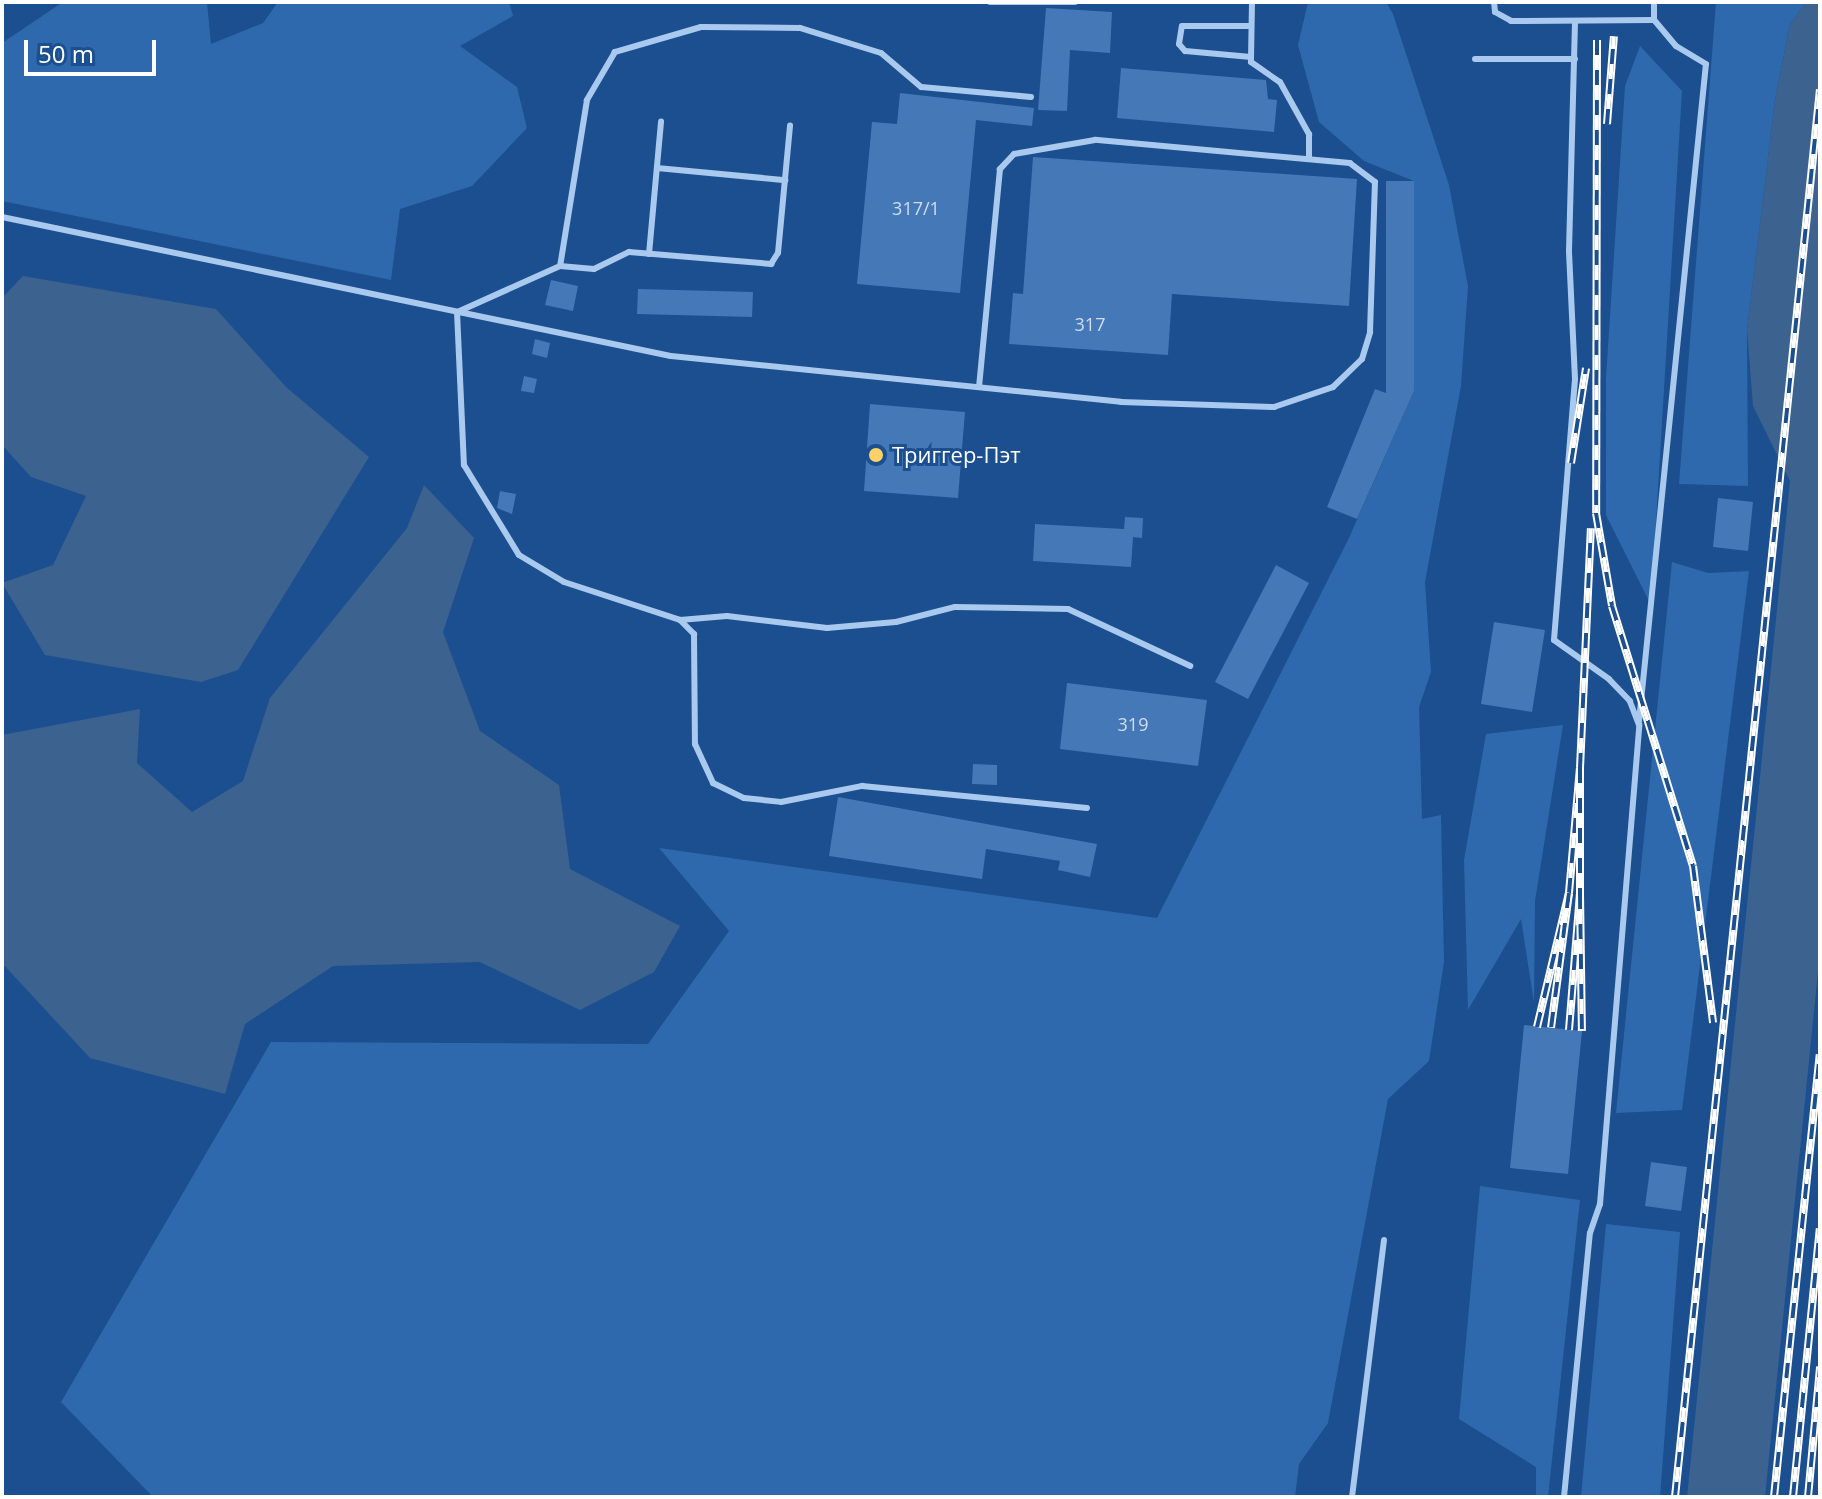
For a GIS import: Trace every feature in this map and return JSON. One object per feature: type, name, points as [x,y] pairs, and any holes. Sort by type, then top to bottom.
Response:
[{"type":"lane","points":[[990,2],[1075,2]]},
{"type":"lane","points":[[1251,57],[1252,2]]},
{"type":"lane","points":[[1494,2],[1502,19],[1654,20]]},
{"type":"lane","points":[[1564,1497],[1590,1233],[1600,1204],[1639,725],[1706,64],[1676,46],[1654,20],[1654,2]]},
{"type":"lane","points":[[1575,21],[1569,251],[1575,379],[1554,640],[1609,679],[1630,701],[1639,725]]},
{"type":"lane","points":[[1251,26],[1182,26],[1179,44],[1185,51],[1251,57],[1280,82],[1309,134],[1309,159]]},
{"type":"lane","points":[[560,266],[596,73],[615,52],[648,38],[701,27],[800,28],[881,53],[921,87],[1031,97]]},
{"type":"lane","points":[[1475,59],[1575,59]]},
{"type":"lane","points":[[649,254],[661,122]]},
{"type":"lane","points":[[457,312],[560,266],[594,269],[619,253],[771,264],[785,180],[790,126]]},
{"type":"lane","points":[[2,217],[671,356],[979,387],[1274,407],[1333,387],[1362,359],[1370,332],[1375,182],[1350,163],[1095,140],[1007,159],[1000,169],[979,387]]},
{"type":"lane","points":[[657,168],[785,180]]},
{"type":"lane","points":[[457,312],[464,465],[519,555],[564,582],[680,620],[727,616],[827,628],[896,622],[955,607],[1068,609],[1190,666]]},
{"type":"lane","points":[[680,620],[694,634],[698,655],[700,767],[744,798],[781,802],[862,786],[1087,808]]},
{"type":"lane","points":[[1352,1497],[1384,1240]]},
{"type":"shaded area","points":[[63,2],[207,2],[211,44],[263,23],[278,2],[509,2],[513,16],[460,46],[517,87],[527,128],[472,186],[400,209],[391,280],[2,201],[2,43]]},
{"type":"shaded area","points":[[1308,2],[1386,2],[1393,14],[1449,185],[1468,286],[1461,386],[1425,582],[1431,672],[1419,707],[1422,819],[1441,815],[1444,962],[1429,1061],[1388,1099],[1328,1423],[1299,1464],[1295,1497],[153,1497],[61,1402],[271,1042],[648,1044],[729,931],[659,848],[1157,918],[1348,540],[1414,391],[1414,181],[1364,161],[1319,122],[1298,45]]},
{"type":"shaded area","points":[[1716,2],[1806,2],[1790,24],[1775,100],[1747,330],[1748,486],[1679,484]]},
{"type":"shaded area","points":[[1806,2],[1820,2],[1820,952],[1765,1497],[1687,1497],[1790,481],[1753,406],[1747,329],[1775,100],[1790,24]]},
{"type":"shaded area","points":[[1640,46],[1682,91],[1651,605],[1606,515],[1606,378],[1625,86]]},
{"type":"shaded area","points":[[23,276],[216,309],[286,387],[369,457],[238,670],[201,682],[45,655],[2,583],[53,565],[86,496],[31,477],[2,445],[2,298]]},
{"type":"shaded area","points":[[424,485],[474,538],[443,632],[480,731],[559,785],[570,869],[680,926],[654,972],[580,1010],[480,962],[333,966],[245,1024],[225,1094],[90,1058],[2,963],[2,735],[140,709],[137,763],[192,812],[243,781],[270,698],[407,528]]},
{"type":"shaded area","points":[[1672,562],[1708,573],[1749,571],[1682,1110],[1616,1113]]},
{"type":"shaded area","points":[[1563,725],[1535,901],[1534,1003],[1521,919],[1468,1010],[1464,860],[1486,734]]},
{"type":"shaded area","points":[[1480,1186],[1580,1200],[1548,1497],[1536,1497],[1536,1467],[1459,1419]]},
{"type":"shaded area","points":[[1606,1224],[1680,1232],[1660,1497],[1581,1497]]},
{"type":"building","points":[[1046,8],[1112,12],[1110,53],[1070,50],[1067,111],[1038,110]]},
{"type":"building","points":[[1121,68],[1266,80],[1268,99],[1277,100],[1274,132],[1117,118]]},
{"type":"building","points":[[900,93],[1034,108],[1032,126],[976,120],[960,293],[857,284],[872,122],[897,124]]},
{"type":"building","points":[[1033,157],[1357,179],[1349,306],[1172,294],[1168,355],[1009,344],[1013,293],[1023,294]]},
{"type":"building","points":[[1386,181],[1414,181],[1414,391],[1357,519],[1327,507],[1375,389],[1386,393]]},
{"type":"building","points":[[551,280],[578,286],[573,311],[545,305]]},
{"type":"building","points":[[638,289],[753,292],[752,317],[637,314]]},
{"type":"building","points":[[535,339],[550,343],[547,358],[532,354]]},
{"type":"building","points":[[524,376],[537,379],[534,393],[521,391]]},
{"type":"building","points":[[870,404],[965,412],[958,498],[864,491]]},
{"type":"building","points":[[500,491],[516,494],[512,514],[497,508]]},
{"type":"building","points":[[1718,498],[1753,502],[1748,551],[1713,547]]},
{"type":"building","points":[[1125,517],[1143,518],[1142,538],[1133,537],[1131,567],[1033,561],[1035,524],[1124,529]]},
{"type":"building","points":[[1276,565],[1309,583],[1248,699],[1215,682]]},
{"type":"building","points":[[1494,622],[1545,630],[1532,712],[1481,704]]},
{"type":"building","points":[[1067,683],[1207,700],[1198,766],[1060,749]]},
{"type":"building","points":[[973,764],[997,765],[997,785],[972,784]]},
{"type":"building","points":[[838,797],[1097,844],[1090,877],[1058,870],[1060,861],[986,849],[982,879],[829,856]]},
{"type":"building","points":[[1524,1025],[1582,1031],[1568,1174],[1510,1168]]},
{"type":"building","points":[[1651,1162],[1687,1167],[1681,1211],[1645,1206]]},
{"type":"railway","points":[[1607,124],[1614,36]]},
{"type":"railway","points":[[1597,40],[1596,513],[1612,606],[1693,866],[1713,1023]]},
{"type":"railway","points":[[1675,1497],[1820,89]]},
{"type":"railway","points":[[1571,463],[1586,368]]},
{"type":"railway","points":[[1580,768],[1591,528]]},
{"type":"railway","points":[[1569,893],[1580,768],[1580,894]]},
{"type":"railway","points":[[1537,1027],[1569,893],[1551,1028]]},
{"type":"railway","points":[[1569,1030],[1580,894],[1582,1031]]},
{"type":"railway","points":[[1774,1497],[1820,1054]]},
{"type":"railway","points":[[1793,1497],[1820,1228]]},
{"type":"railway","points":[[1808,1497],[1820,1367]]},
{"type":"place","name":"Триггер-Пэт","points":[[876,455]]}]
